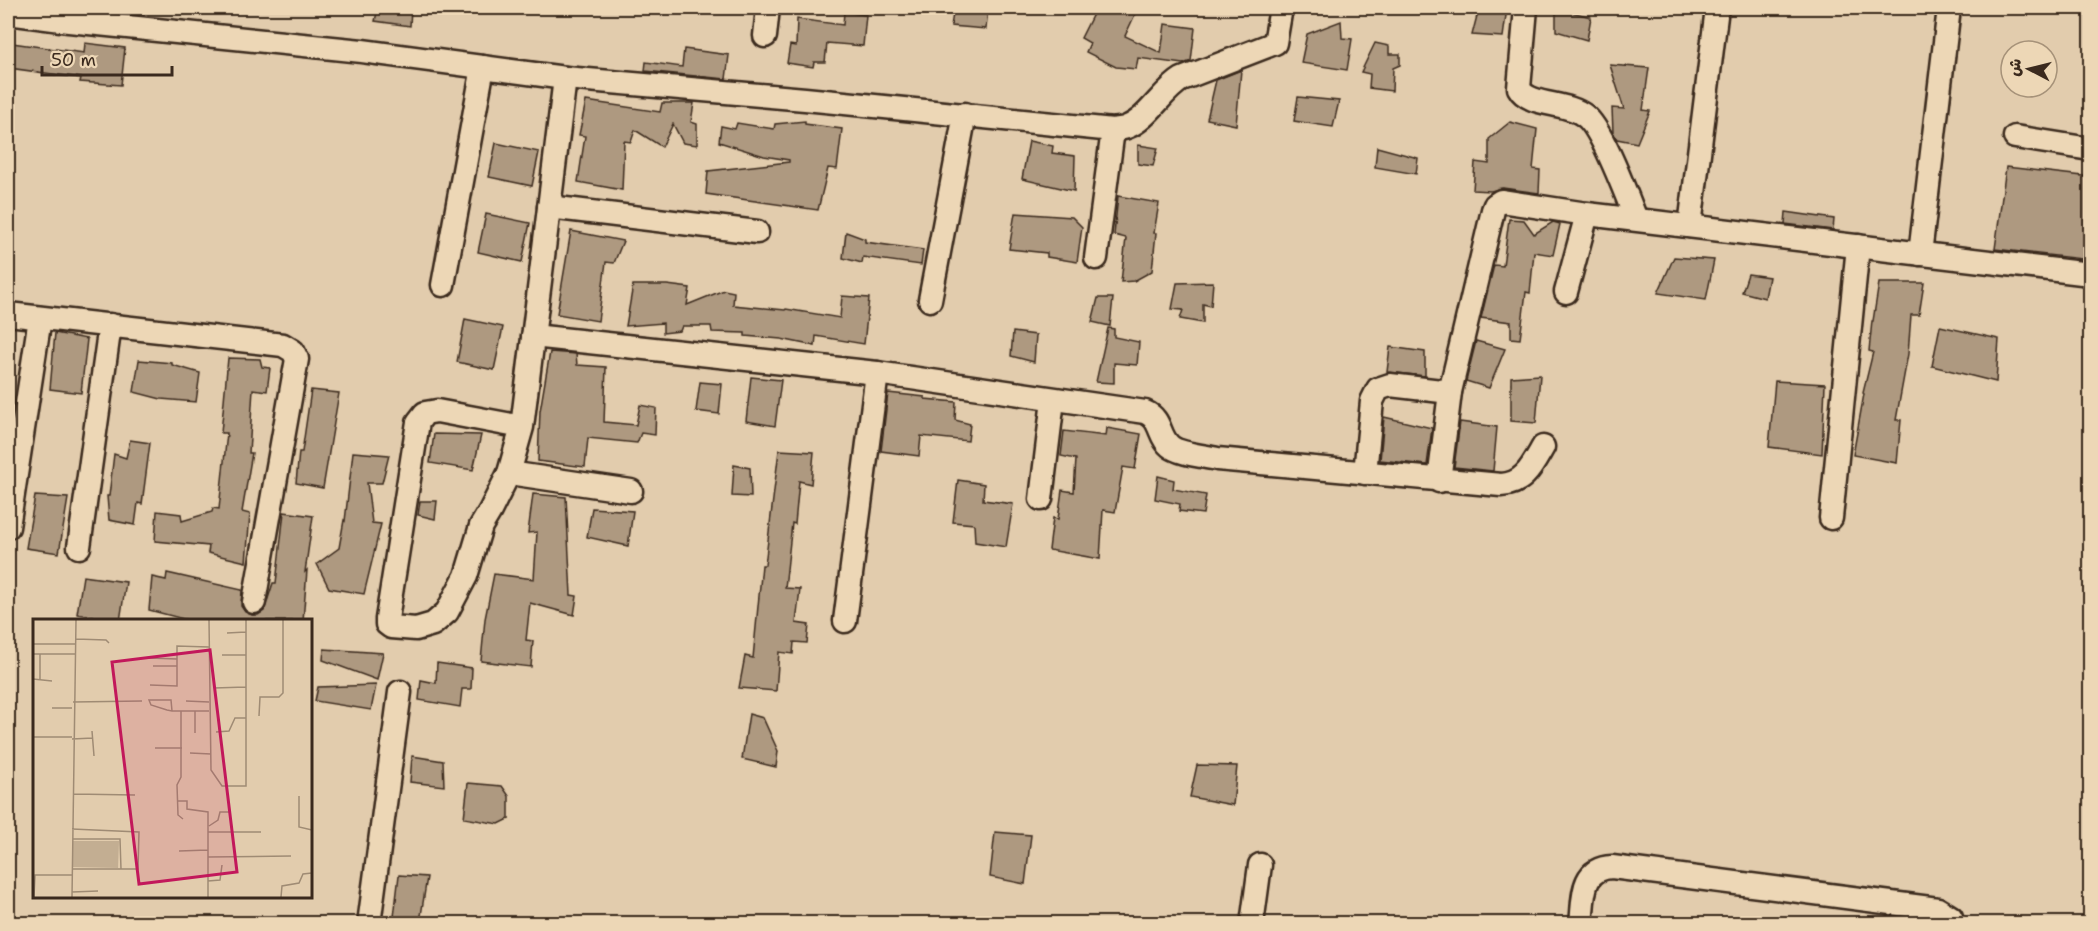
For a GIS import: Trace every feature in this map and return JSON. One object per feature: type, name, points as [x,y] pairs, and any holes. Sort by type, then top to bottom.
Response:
[{"type":"street","points":[[765,36],[768,8]]},
{"type":"street","points":[[8,13],[362,51],[565,78],[965,114],[1113,130],[1128,127],[1172,85],[1182,79],[1275,43],[1281,8]]},
{"type":"street","points":[[1526,8],[1519,88],[1522,95],[1562,105],[1586,116],[1595,126],[1636,219]]},
{"type":"street","points":[[1690,226],[1717,8]]},
{"type":"street","points":[[1920,254],[1949,8]]},
{"type":"street","points":[[443,285],[483,67]]},
{"type":"street","points":[[522,428],[437,411],[425,413],[418,422],[387,619],[387,624],[391,627],[416,629],[433,624],[447,612],[466,576],[481,526],[509,473],[522,428],[565,78]]},
{"type":"street","points":[[930,300],[965,114]]},
{"type":"street","points":[[1096,258],[1113,130]]},
{"type":"street","points":[[2015,137],[2091,149]]},
{"type":"street","points":[[1440,481],[1450,392],[1495,205],[1506,200],[1587,214],[2091,274]]},
{"type":"street","points":[[549,207],[757,232]]},
{"type":"street","points":[[1566,292],[1587,214]]},
{"type":"street","points":[[1831,518],[1858,246]]},
{"type":"street","points":[[8,314],[284,345],[293,351],[297,359],[254,602]]},
{"type":"street","points":[[8,527],[40,318]]},
{"type":"street","points":[[79,547],[110,325]]},
{"type":"street","points":[[533,336],[877,373],[1145,412],[1152,414],[1168,445],[1175,450],[1217,459],[1440,481],[1511,485],[1521,480],[1532,467],[1543,447]]},
{"type":"street","points":[[845,621],[877,373]]},
{"type":"street","points":[[1365,472],[1372,401],[1378,389],[1390,385],[1450,392]]},
{"type":"street","points":[[1041,499],[1053,400]]},
{"type":"street","points":[[509,473],[631,491]]},
{"type":"street","points":[[369,924],[400,693]]},
{"type":"street","points":[[1252,924],[1260,865]]},
{"type":"street","points":[[1581,924],[1586,882],[1590,874],[1601,867],[1612,867],[1938,909],[1951,916],[1953,924]]},
{"type":"building","points":[[378,8],[411,8],[410,26],[375,21]]},
{"type":"building","points":[[954,8],[988,8],[986,29],[951,26]]},
{"type":"building","points":[[1096,8],[1138,8],[1125,36],[1161,53],[1165,24],[1195,28],[1191,61],[1183,64],[1138,58],[1136,69],[1116,67],[1086,52],[1090,43],[1081,38]]},
{"type":"building","points":[[1479,8],[1507,8],[1503,37],[1472,35]]},
{"type":"building","points":[[1556,8],[1591,17],[1587,40],[1556,31]]},
{"type":"building","points":[[844,12],[866,15],[863,46],[827,43],[825,62],[814,62],[813,67],[787,63],[790,45],[796,46],[797,19],[843,25]]},
{"type":"building","points":[[1341,21],[1342,38],[1352,39],[1347,70],[1301,63],[1307,34]]},
{"type":"building","points":[[12,43],[84,53],[85,43],[125,48],[121,85],[80,82],[81,78],[9,68]]},
{"type":"building","points":[[1375,43],[1389,46],[1389,54],[1400,54],[1400,65],[1393,68],[1392,91],[1369,88],[1370,74],[1361,72]]},
{"type":"building","points":[[684,49],[729,55],[726,79],[645,71],[646,62],[682,67]]},
{"type":"building","points":[[1610,65],[1649,68],[1643,110],[1650,111],[1637,143],[1617,139],[1613,132],[1612,108],[1624,109]]},
{"type":"building","points":[[1241,70],[1236,125],[1207,119],[1216,80]]},
{"type":"building","points":[[1298,97],[1339,101],[1333,127],[1294,121]]},
{"type":"building","points":[[586,101],[660,112],[662,103],[694,103],[691,122],[697,124],[697,145],[683,143],[673,124],[662,147],[635,130],[631,142],[624,141],[622,190],[578,182],[585,136],[579,135]]},
{"type":"building","points":[[805,121],[805,124],[842,129],[837,169],[828,168],[818,210],[706,194],[708,171],[789,162],[789,160],[764,156],[719,142],[721,126],[735,129],[737,123],[774,129],[775,124]]},
{"type":"building","points":[[1510,122],[1537,129],[1533,169],[1540,170],[1539,193],[1503,188],[1491,191],[1473,190],[1475,162],[1489,164],[1489,139]]},
{"type":"building","points":[[1029,141],[1053,146],[1052,153],[1075,156],[1074,191],[1022,179]]},
{"type":"building","points":[[496,143],[539,152],[532,186],[489,177]]},
{"type":"building","points":[[1138,145],[1158,148],[1153,166],[1138,164]]},
{"type":"building","points":[[1377,147],[1418,158],[1416,174],[1375,167]]},
{"type":"building","points":[[2006,167],[2091,177],[2091,260],[1995,249]]},
{"type":"building","points":[[1118,196],[1159,203],[1154,233],[1156,233],[1152,271],[1134,281],[1121,282],[1126,238],[1114,235]]},
{"type":"building","points":[[1786,212],[1834,219],[1833,230],[1785,224]]},
{"type":"building","points":[[1015,213],[1072,217],[1082,227],[1077,262],[1047,257],[1047,253],[1009,249]]},
{"type":"building","points":[[486,214],[530,223],[522,262],[478,252]]},
{"type":"building","points":[[1509,219],[1524,220],[1534,234],[1553,222],[1560,224],[1553,255],[1534,252],[1530,293],[1526,292],[1520,339],[1511,338],[1511,322],[1481,318],[1494,265],[1503,266]]},
{"type":"building","points":[[571,231],[623,241],[614,263],[606,262],[598,321],[557,314]]},
{"type":"building","points":[[846,232],[865,239],[865,242],[923,250],[921,265],[863,257],[862,263],[843,258]]},
{"type":"building","points":[[1674,257],[1714,260],[1706,300],[1658,293]]},
{"type":"building","points":[[1748,274],[1769,277],[1765,298],[1742,292]]},
{"type":"building","points":[[1213,282],[1211,306],[1203,304],[1203,323],[1180,319],[1183,310],[1172,309],[1177,283]]},
{"type":"building","points":[[1879,283],[1924,283],[1919,315],[1911,315],[1908,354],[1896,420],[1901,420],[1897,463],[1853,455],[1863,393],[1873,352],[1869,351]]},
{"type":"building","points":[[633,285],[690,288],[687,305],[724,290],[734,292],[733,305],[786,309],[840,318],[842,296],[869,298],[864,344],[816,336],[815,346],[781,339],[745,336],[745,333],[712,332],[711,326],[682,326],[680,331],[663,333],[663,323],[626,326]]},
{"type":"building","points":[[1098,298],[1113,298],[1110,326],[1092,322]]},
{"type":"building","points":[[465,319],[503,327],[494,370],[457,362]]},
{"type":"building","points":[[1940,326],[1999,339],[1996,382],[1932,366]]},
{"type":"building","points":[[1108,328],[1114,329],[1114,337],[1139,342],[1137,365],[1114,363],[1114,383],[1096,382]]},
{"type":"building","points":[[1013,332],[1036,335],[1034,362],[1011,356]]},
{"type":"building","points":[[55,333],[87,339],[81,393],[50,389]]},
{"type":"building","points":[[1476,341],[1505,349],[1489,388],[1466,381]]},
{"type":"building","points":[[1390,347],[1425,352],[1425,376],[1387,372]]},
{"type":"building","points":[[550,352],[576,354],[577,365],[606,367],[604,422],[636,425],[640,405],[656,408],[655,435],[641,433],[637,443],[588,438],[585,467],[538,461],[540,411]]},
{"type":"building","points":[[228,358],[260,359],[262,367],[270,368],[267,391],[253,389],[249,453],[252,453],[242,512],[250,514],[246,562],[208,553],[209,546],[155,541],[157,511],[181,514],[182,521],[212,512],[213,508],[219,509],[227,433],[221,433]]},
{"type":"building","points":[[139,360],[172,363],[172,365],[200,373],[196,402],[161,399],[134,392]]},
{"type":"building","points":[[1540,375],[1536,423],[1511,421],[1511,377]]},
{"type":"building","points":[[751,377],[781,380],[775,426],[746,421]]},
{"type":"building","points":[[1775,381],[1825,384],[1822,454],[1769,447]]},
{"type":"building","points":[[700,382],[722,384],[719,414],[696,411]]},
{"type":"building","points":[[311,390],[339,393],[323,488],[296,483],[299,452],[302,452]]},
{"type":"building","points":[[888,393],[956,402],[955,420],[970,424],[968,441],[921,436],[919,456],[881,451]]},
{"type":"building","points":[[1384,417],[1432,428],[1427,465],[1380,460]]},
{"type":"building","points":[[1460,422],[1497,427],[1493,471],[1454,467]]},
{"type":"building","points":[[1107,428],[1141,434],[1135,469],[1123,467],[1115,512],[1103,510],[1100,559],[1049,550],[1053,518],[1058,519],[1062,490],[1074,492],[1076,459],[1061,456],[1064,431],[1106,436]]},
{"type":"building","points":[[434,434],[481,435],[473,470],[430,463]]},
{"type":"building","points":[[130,440],[150,443],[142,504],[138,503],[135,525],[109,520],[107,496],[109,496],[114,454],[126,458]]},
{"type":"building","points":[[779,450],[814,452],[811,484],[799,481],[785,588],[800,589],[796,623],[809,625],[807,643],[794,642],[793,654],[779,652],[776,691],[739,688],[745,656],[753,658],[762,565],[765,565]]},
{"type":"building","points":[[353,452],[389,455],[382,483],[367,483],[372,523],[381,524],[364,594],[329,588],[317,564],[339,548],[345,521]]},
{"type":"building","points":[[734,465],[750,468],[751,497],[732,496]]},
{"type":"building","points":[[1158,476],[1174,480],[1173,489],[1206,495],[1203,514],[1179,511],[1180,504],[1155,499]]},
{"type":"building","points":[[958,480],[984,484],[983,500],[1013,504],[1006,547],[975,542],[974,524],[953,522]]},
{"type":"building","points":[[533,494],[566,497],[571,595],[577,596],[574,615],[530,603],[526,640],[533,641],[531,667],[481,661],[485,619],[494,574],[534,579],[537,532],[528,533]]},
{"type":"building","points":[[35,496],[68,498],[59,553],[26,548]]},
{"type":"building","points":[[420,501],[437,501],[435,519],[418,515]]},
{"type":"building","points":[[592,508],[633,511],[628,546],[587,537]]},
{"type":"building","points":[[284,512],[313,516],[305,572],[307,570],[303,619],[183,619],[149,610],[152,577],[166,580],[167,573],[242,590],[241,606],[245,612],[252,615],[258,615],[264,611],[273,583],[276,583]]},
{"type":"building","points":[[83,576],[126,582],[120,619],[77,614]]},
{"type":"building","points":[[324,649],[383,653],[377,680],[323,660]]},
{"type":"building","points":[[437,663],[472,668],[471,689],[462,689],[460,707],[419,700],[421,680],[436,683]]},
{"type":"building","points":[[376,685],[371,710],[315,701],[318,687]]},
{"type":"building","points":[[749,714],[763,718],[778,751],[776,767],[742,759]]},
{"type":"building","points":[[412,756],[443,761],[444,786],[410,782]]},
{"type":"building","points":[[1197,765],[1237,766],[1233,805],[1190,797]]},
{"type":"building","points":[[468,783],[502,786],[509,796],[509,819],[499,824],[464,818]]},
{"type":"building","points":[[995,832],[1031,835],[1025,884],[990,877]]},
{"type":"building","points":[[399,875],[427,877],[420,922],[394,917]]}]
